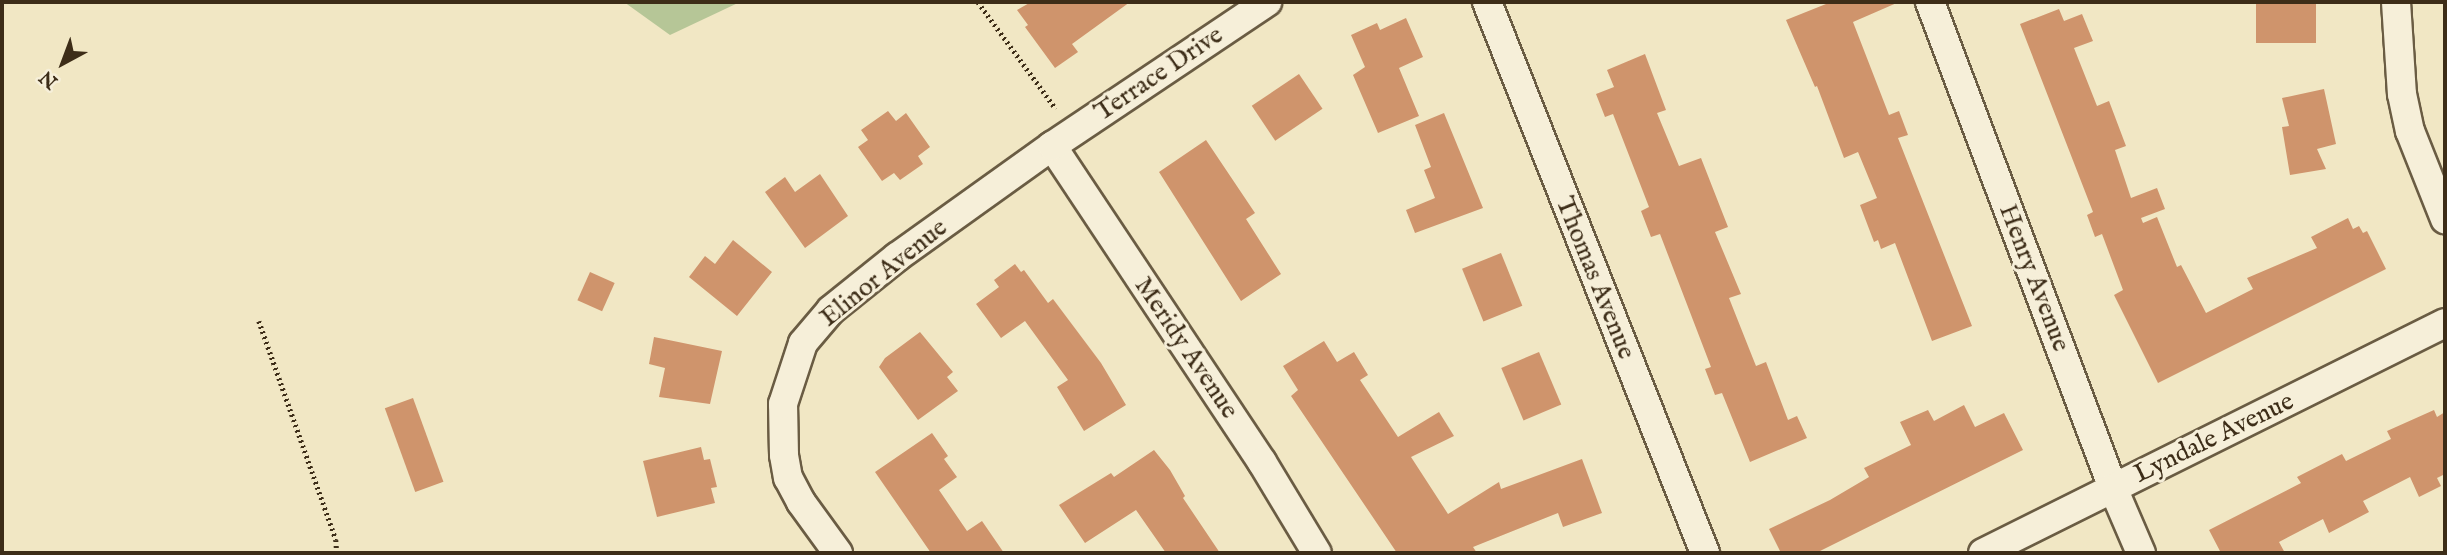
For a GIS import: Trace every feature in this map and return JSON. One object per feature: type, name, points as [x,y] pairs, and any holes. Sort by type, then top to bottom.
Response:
[{"type":"street","name":"Terrace Drive","points":[[1063,139],[1267,2]]},
{"type":"street","name":"Thomas Avenue","points":[[1487,2],[1705,553]]},
{"type":"street","name":"Henry Avenue","points":[[1930,2],[2113,488],[2141,553]]},
{"type":"street","points":[[2396,2],[2402,94],[2410,131],[2445,219]]},
{"type":"street","name":"Elinor Avenue","points":[[838,553],[794,490],[788,478],[784,455],[783,404],[803,343],[831,310],[897,257],[1063,139]]},
{"type":"street","name":"Meridy Avenue","points":[[1063,139],[1317,553]]},
{"type":"street","name":"Lyndale Avenue","points":[[1983,553],[2445,323]]},
{"type":"path","points":[[978,2],[1063,139]]},
{"type":"path","points":[[259,321],[336,540],[337,553]]},
{"type":"green space","points":[[624,2],[740,2],[670,35]]},
{"type":"building","points":[[1031,2],[1130,2],[1072,44],[1078,52],[1055,68],[1025,27],[1028,25],[1017,10]]},
{"type":"building","points":[[1831,2],[1899,2],[1853,22],[1889,115],[1899,111],[1908,135],[1898,138],[1972,326],[1932,341],[1895,243],[1881,249],[1878,240],[1874,242],[1860,205],[1877,198],[1858,152],[1844,158],[1817,86],[1815,87],[1786,20]]},
{"type":"building","points":[[2256,2],[2316,2],[2316,43],[2256,43]]},
{"type":"building","points":[[2059,9],[2064,21],[2082,14],[2093,41],[2074,48],[2097,106],[2109,101],[2126,146],[2115,150],[2131,198],[2157,188],[2165,209],[2141,218],[2143,223],[2157,217],[2177,267],[2181,265],[2206,313],[2253,289],[2247,278],[2317,248],[2311,237],[2348,218],[2353,229],[2359,226],[2363,233],[2367,231],[2386,269],[2158,383],[2114,295],[2123,290],[2102,234],[2095,237],[2087,215],[2093,212],[2020,24]]},
{"type":"building","points":[[1406,18],[1423,57],[1399,68],[1419,116],[1378,133],[1353,75],[1365,67],[1351,35],[1377,23],[1380,30]]},
{"type":"building","points":[[1645,54],[1666,110],[1657,113],[1679,166],[1701,158],[1728,227],[1715,232],[1741,294],[1729,298],[1756,366],[1766,362],[1788,420],[1797,416],[1807,438],[1750,462],[1722,393],[1715,395],[1705,369],[1711,367],[1660,234],[1651,237],[1641,211],[1649,207],[1613,114],[1605,117],[1596,94],[1614,87],[1607,70]]},
{"type":"building","points":[[1299,74],[1322,109],[1275,141],[1252,106]]},
{"type":"building","points":[[2324,89],[2336,144],[2317,149],[2326,169],[2290,175],[2282,127],[2289,126],[2282,98]]},
{"type":"building","points":[[888,111],[896,121],[906,113],[930,147],[918,156],[923,164],[900,180],[894,173],[882,181],[858,147],[868,140],[861,130]]},
{"type":"building","points":[[1444,113],[1483,208],[1415,233],[1406,210],[1435,198],[1424,170],[1431,167],[1415,125]]},
{"type":"building","points":[[1206,140],[1255,213],[1246,219],[1281,274],[1241,301],[1159,172]]},
{"type":"building","points":[[820,174],[848,216],[805,248],[765,192],[785,177],[795,192]]},
{"type":"building","points":[[733,240],[772,272],[737,316],[689,277],[705,256],[715,264]]},
{"type":"building","points":[[1501,253],[1522,306],[1483,322],[1462,269]]},
{"type":"building","points":[[1015,264],[1021,272],[1024,270],[1048,303],[1053,299],[1101,363],[1126,405],[1084,431],[1057,387],[1068,380],[1025,321],[1001,338],[976,304],[999,287],[994,280]]},
{"type":"building","points":[[590,272],[615,283],[602,311],[577,300]]},
{"type":"building","points":[[920,332],[953,372],[947,377],[958,391],[918,420],[879,367],[885,358]]},
{"type":"building","points":[[654,337],[722,351],[710,404],[659,397],[665,368],[649,364]]},
{"type":"building","points":[[1324,341],[1337,362],[1354,352],[1368,375],[1360,380],[1398,437],[1439,412],[1454,436],[1411,457],[1448,514],[1499,482],[1501,489],[1582,459],[1602,513],[1563,527],[1558,513],[1473,547],[1477,553],[1397,553],[1291,396],[1298,390],[1283,366]]},
{"type":"building","points":[[1539,352],[1561,404],[1524,420],[1501,368]]},
{"type":"building","points":[[413,398],[443,482],[415,492],[385,408]]},
{"type":"building","points":[[1964,405],[1975,427],[2004,413],[2023,450],[1816,553],[1781,553],[1769,529],[1830,500],[1869,477],[1864,468],[1911,445],[1900,422],[1928,410],[1934,421]]},
{"type":"building","points":[[2434,410],[2437,417],[2445,412],[2445,474],[2437,478],[2441,486],[2419,497],[2410,477],[2363,501],[2369,512],[2329,533],[2323,519],[2279,542],[2285,553],[2221,553],[2209,530],[2301,483],[2297,477],[2342,454],[2346,461],[2391,439],[2387,431]]},
{"type":"building","points":[[932,433],[948,456],[944,459],[957,477],[939,490],[967,531],[982,521],[1004,553],[931,553],[875,472]]},
{"type":"building","points":[[701,447],[704,460],[710,459],[717,487],[711,488],[715,503],[657,517],[643,461]]},
{"type":"building","points":[[1154,450],[1170,470],[1185,496],[1183,498],[1220,553],[1166,553],[1136,510],[1085,543],[1059,505],[1111,473],[1114,477]]}]
